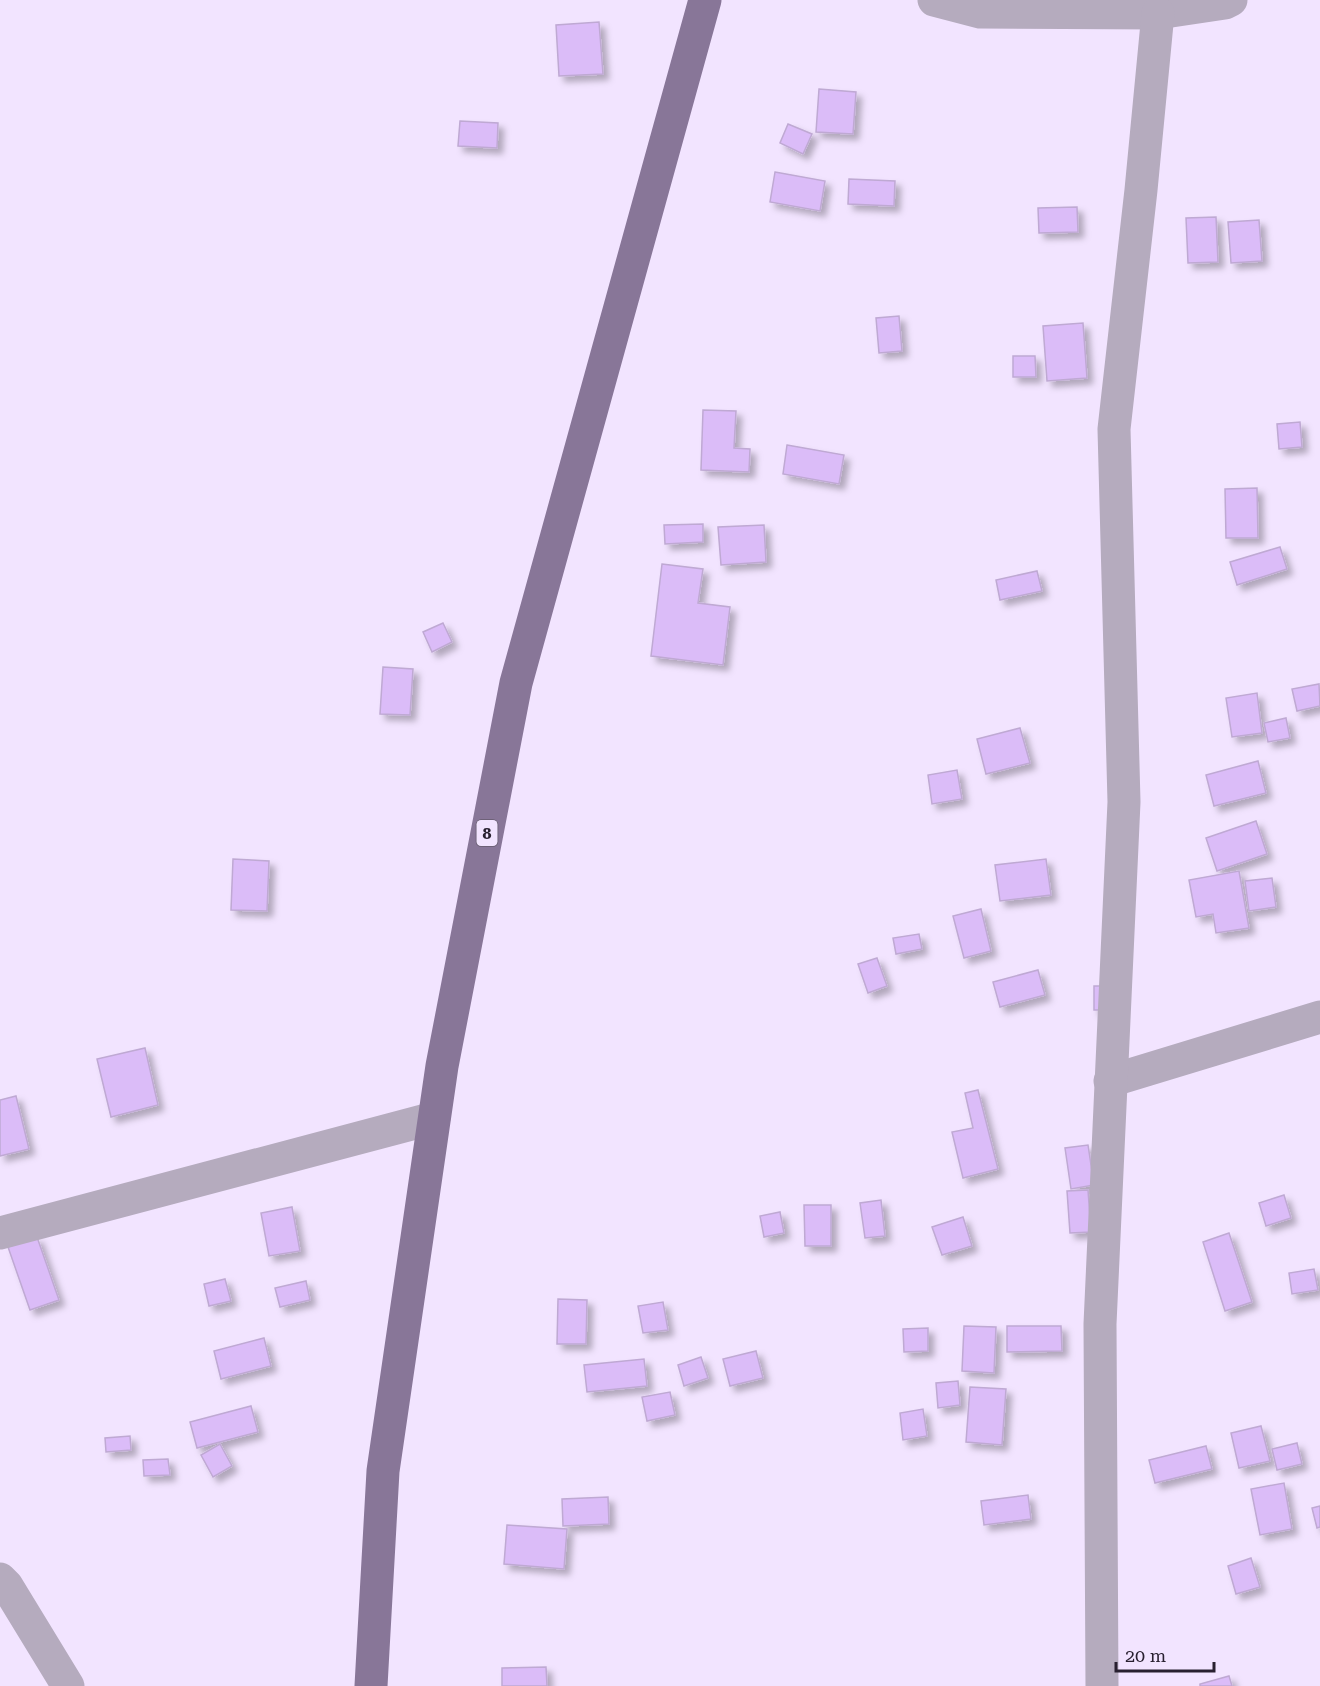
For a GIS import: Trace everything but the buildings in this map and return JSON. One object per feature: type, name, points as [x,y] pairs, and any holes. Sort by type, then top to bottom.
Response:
[{"type":"main road","name":"8","points":[[371,1686],[383,1470],[442,1066],[516,683],[705,0]]},
{"type":"street","points":[[934,0],[980,12],[1158,13],[1225,3],[1231,0]]},
{"type":"street","points":[[1102,1686],[1101,1324],[1124,802],[1114,429],[1140,201],[1158,13]]},
{"type":"street","points":[[1110,1082],[1320,1017]]},
{"type":"street","points":[[0,1233],[434,1118]]},
{"type":"street","points":[[0,1579],[68,1686]]}]
